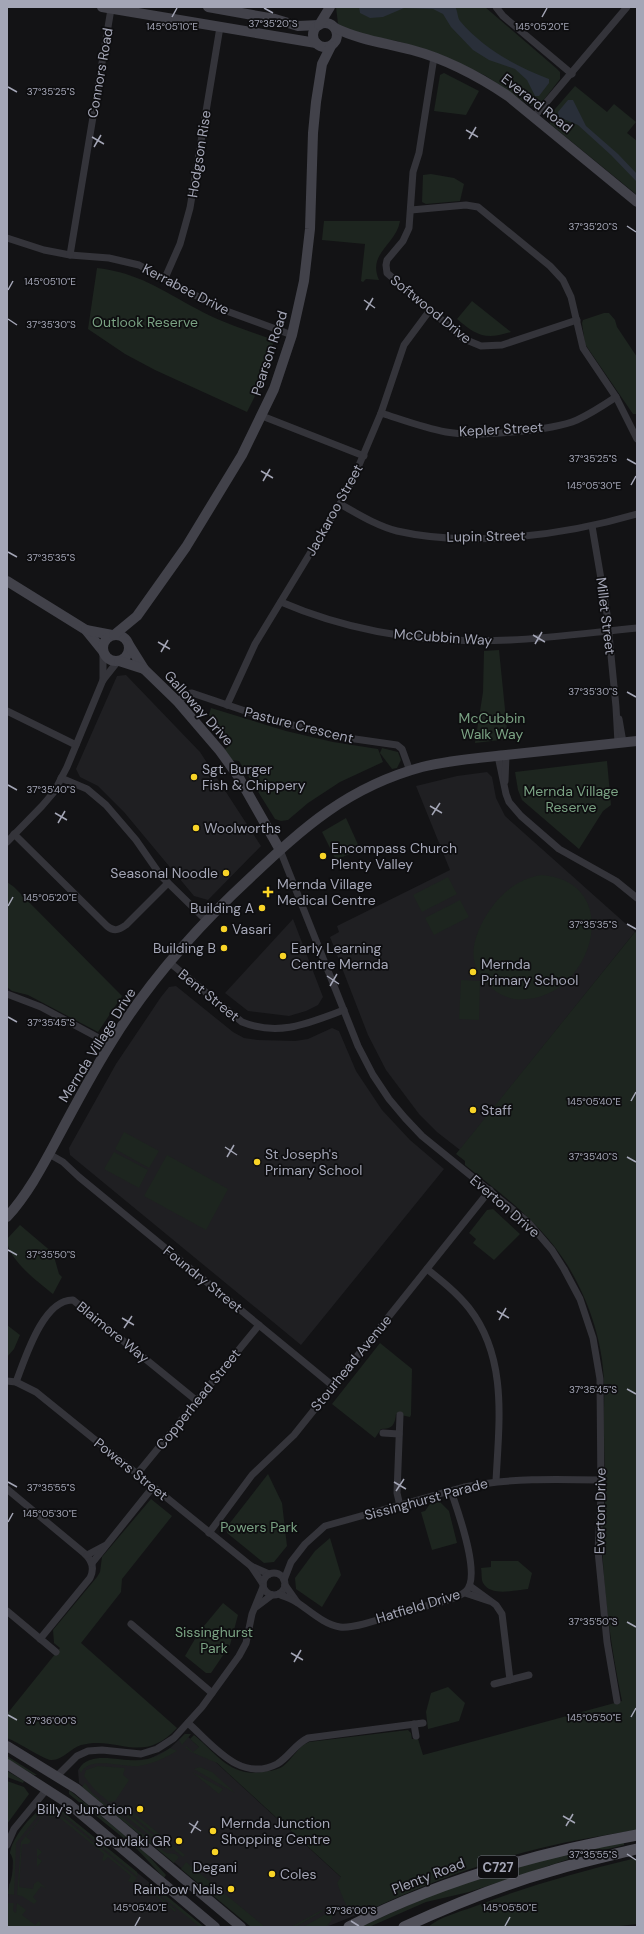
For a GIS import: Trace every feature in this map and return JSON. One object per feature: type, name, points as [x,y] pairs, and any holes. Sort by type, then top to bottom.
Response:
[{"type":"main road","name":"Plenty Road","points":[[350,1927],[410,1899],[483,1871],[565,1849],[637,1835]]},
{"type":"main road","name":"C727","points":[[404,1927],[462,1902],[521,1880],[572,1865],[637,1849]]},
{"type":"street","points":[[213,7],[275,19],[298,26],[327,23],[335,28]]},
{"type":"street","points":[[316,43],[314,32],[331,7]]},
{"type":"street","points":[[106,8],[316,43],[324,47],[331,46],[337,39],[331,7]]},
{"type":"street","points":[[496,7],[503,16],[572,74]]},
{"type":"street","points":[[536,118],[627,7]]},
{"type":"street","name":"Connors Road","points":[[70,255],[106,8]]},
{"type":"street","name":"Hodgson Rise","points":[[165,278],[180,244],[190,208],[220,27]]},
{"type":"street","name":"Everard Road","points":[[335,28],[359,38],[388,44],[434,57],[488,83],[508,96],[536,118],[637,202]]},
{"type":"street","name":"Everard Road","points":[[331,46],[343,41],[359,38]]},
{"type":"street","name":"Pearson Road","points":[[316,43],[322,64]]},
{"type":"street","name":"Pearson Road","points":[[113,635],[137,616],[216,501],[242,455],[274,389],[292,336],[308,251],[313,133],[322,64],[331,46]]},
{"type":"street","name":"Softwood Drive","points":[[434,57],[419,153],[413,172],[411,210],[407,234],[387,260],[386,270],[392,279],[464,339],[471,343],[486,346],[502,345],[577,320]]},
{"type":"street","points":[[411,210],[466,205],[478,207],[559,275],[571,297],[583,348],[634,422],[637,439]]},
{"type":"street","name":"Kerrabee Drive","points":[[7,238],[44,250],[70,255],[123,260],[139,265],[222,309],[292,336]]},
{"type":"street","name":"Jackaroo Street","points":[[226,705],[255,644],[340,504],[364,456],[381,413],[404,345],[430,310]]},
{"type":"street","name":"Kepler Street","points":[[381,413],[421,426],[448,432],[508,432],[564,425],[577,420],[616,397]]},
{"type":"street","points":[[262,416],[364,456]]},
{"type":"street","name":"Lupin Street","points":[[340,504],[387,528],[431,536],[506,537],[544,534],[592,526],[637,514]]},
{"type":"street","name":"Millet Street","points":[[592,526],[605,598],[620,743]]},
{"type":"street","points":[[7,581],[86,630],[109,660],[119,661]]},
{"type":"street","name":"McCubbin Way","points":[[281,602],[302,611],[346,625],[419,638],[467,641],[511,640],[637,628]]},
{"type":"street","name":"Pearson Road","points":[[129,644],[137,616]]},
{"type":"street","points":[[7,842],[42,806],[61,778],[103,680],[119,661],[126,657],[129,644],[122,636],[86,630]]},
{"type":"street","points":[[103,680],[103,643],[113,635]]},
{"type":"street","name":"Galloway Drive","points":[[129,644],[144,669],[178,702],[209,738],[238,776],[280,850]]},
{"type":"street","name":"Galloway Drive","points":[[119,661],[144,669]]},
{"type":"street","name":"Pasture Crescent","points":[[178,702],[186,694],[192,693],[275,721],[323,733],[397,745],[402,749],[410,771]]},
{"type":"street","points":[[7,711],[76,745]]},
{"type":"street","name":"Mernda Village Drive","points":[[7,1217],[28,1190],[110,1044],[148,989],[169,962],[206,920],[315,819],[340,802],[374,784],[410,771],[439,763],[637,741]]},
{"type":"street","points":[[502,756],[506,794],[514,808],[548,840],[570,857],[616,881],[637,898]]},
{"type":"street","points":[[61,778],[87,789],[106,805],[136,840],[168,883],[206,920]]},
{"type":"street","points":[[14,834],[107,926],[114,930],[119,930],[126,925],[168,883]]},
{"type":"street","name":"Everton Drive","points":[[280,850],[366,1062],[388,1099],[422,1136],[528,1222],[564,1269],[580,1299],[593,1338],[600,1379],[601,1480],[598,1534],[600,1577],[607,1642],[617,1701]]},
{"type":"street","name":"Bent Street","points":[[169,962],[242,1022],[252,1026],[297,1027],[344,1010]]},
{"type":"street","points":[[8,996],[41,1007],[110,1044]]},
{"type":"street","name":"Foundry Street","points":[[48,1156],[63,1162],[74,1173],[333,1386]]},
{"type":"street","name":"Stourhead Avenue","points":[[209,1533],[246,1482],[285,1445],[490,1190]]},
{"type":"street","points":[[427,1269],[453,1291],[470,1309],[480,1324],[491,1348],[499,1389],[496,1481]]},
{"type":"street","name":"Blaimore Way","points":[[16,1382],[35,1333],[61,1302],[73,1300],[197,1401]]},
{"type":"street","name":"Copperhead Street","points":[[137,1474],[259,1325]]},
{"type":"street","name":"Powers Street","points":[[7,1381],[16,1382],[28,1387],[46,1399],[251,1566],[273,1574]]},
{"type":"street","points":[[400,1415],[397,1493],[400,1506]]},
{"type":"street","points":[[383,1433],[399,1434]]},
{"type":"street","name":"Sissinghurst Parade","points":[[273,1574],[291,1562],[305,1544],[325,1526],[464,1487],[496,1481],[601,1480]]},
{"type":"street","points":[[92,1563],[153,1487]]},
{"type":"street","points":[[7,1489],[87,1555],[92,1563],[93,1570],[90,1578],[40,1639]]},
{"type":"street","name":"Hatfield Drive","points":[[275,1594],[297,1602],[329,1623],[336,1626],[345,1627],[438,1602],[465,1593],[470,1586],[472,1578],[467,1541],[451,1491]]},
{"type":"street","points":[[87,1555],[106,1544]]},
{"type":"street","name":"Sissinghurst Parade","points":[[284,1583],[291,1562]]},
{"type":"street","name":"Powers Street","points":[[251,1566],[263,1585]]},
{"type":"street","points":[[7,1845],[14,1829],[57,1776],[77,1756],[88,1751],[102,1750],[135,1754],[152,1751],[171,1740],[212,1693],[243,1650],[250,1621],[265,1578],[273,1574],[284,1583],[275,1594],[255,1608]]},
{"type":"street","name":"Hatfield Drive","points":[[284,1583],[297,1602]]},
{"type":"street","points":[[263,1585],[267,1592],[275,1594]]},
{"type":"street","points":[[470,1586],[499,1609],[503,1620],[510,1680]]},
{"type":"street","points":[[465,1593],[492,1602]]},
{"type":"street","points":[[7,1611],[56,1652]]},
{"type":"street","points":[[131,1624],[212,1693]]},
{"type":"street","points":[[494,1684],[529,1675]]},
{"type":"street","points":[[188,1722],[233,1763],[248,1768],[276,1764],[308,1738],[423,1723]]},
{"type":"street","points":[[414,1724],[416,1736]]},
{"type":"street","points":[[7,1746],[57,1776],[77,1790],[241,1927]]},
{"type":"street","points":[[7,1764],[47,1789],[75,1809],[215,1927]]},
{"type":"shaded area","points":[[359,7],[455,7],[460,21],[479,40],[501,56],[549,79],[549,83],[539,96],[535,96],[527,80],[515,69],[489,60],[473,50],[451,27],[443,14],[433,9],[404,8],[383,17],[370,18],[360,13]]},
{"type":"shaded area","points":[[568,100],[573,100],[586,126],[618,154],[637,174],[637,182],[611,155],[578,125],[559,117],[558,112]]},
{"type":"shaded area","points":[[126,675],[200,752],[261,846],[208,900],[194,896],[124,812],[98,786],[80,777],[76,769],[117,676]]},
{"type":"shaded area","name":"Mernda Primary School","points":[[487,772],[492,777],[496,798],[505,816],[635,932],[460,1150],[437,1132],[419,1114],[386,1070],[368,1035],[330,937],[339,932],[337,926],[450,870],[416,786],[457,776]]},
{"type":"shaded area","name":"Early Learning Centre Mernda","points":[[293,919],[323,997],[318,1005],[306,1011],[289,1016],[248,1011],[225,993]]},
{"type":"shaded area","name":"St Joseph's Primary School","points":[[176,986],[233,1032],[244,1038],[295,1041],[308,1039],[332,1028],[339,1031],[356,1071],[382,1110],[410,1140],[444,1169],[301,1345],[70,1155],[69,1148],[116,1064],[161,997],[169,987]]},
{"type":"shaded area","name":"Mernda Junction Shopping Centre","points":[[185,1734],[345,1881],[351,1912],[359,1914],[326,1927],[252,1927],[79,1783],[78,1770],[86,1762],[98,1759],[129,1761],[149,1759],[169,1749]]},
{"type":"shaded area","points":[[51,1805],[59,1809],[204,1927],[35,1927],[7,1911],[9,1884],[12,1881],[13,1857],[10,1853],[12,1845],[35,1814],[44,1807]]},
{"type":"green space","points":[[336,7],[485,7],[556,68],[560,72],[560,79],[539,106],[530,106],[486,76],[444,56],[397,41],[357,34],[338,24]]},
{"type":"green space","points":[[444,73],[479,91],[466,115],[434,111],[440,75]]},
{"type":"green space","points":[[575,86],[607,112],[614,104],[636,122],[627,133],[637,141],[637,195],[550,124],[549,116]]},
{"type":"green space","points":[[431,174],[454,178],[464,184],[460,201],[426,204],[422,202],[423,175]]},
{"type":"green space","points":[[324,221],[400,221],[393,237],[379,256],[376,271],[379,280],[366,279],[363,282],[361,281],[365,244],[322,240]]},
{"type":"green space","name":"Outlook Reserve","points":[[97,268],[112,270],[138,278],[215,318],[271,339],[273,344],[257,392],[247,412],[155,370],[125,354],[88,329]]},
{"type":"green space","points":[[472,301],[511,332],[488,336],[476,333],[464,325],[457,319]]},
{"type":"green space","points":[[604,313],[609,313],[615,320],[617,327],[637,357],[637,414],[633,414],[585,344],[582,323],[583,320]]},
{"type":"green space","name":"McCubbin Walk Way","points":[[499,650],[508,739],[475,743],[483,692],[484,651]]},
{"type":"green space","points":[[211,708],[286,731],[333,742],[378,749],[383,762],[340,782],[308,803],[288,820],[281,821],[275,819],[239,761],[232,760],[224,750],[229,746],[209,715]]},
{"type":"green space","points":[[382,748],[398,752],[401,760],[397,768],[392,769],[380,753]]},
{"type":"green space","name":"Mernda Village Reserve","points":[[607,761],[611,805],[603,811],[579,849],[522,800],[518,790],[515,772]]},
{"type":"green space","points":[[346,818],[360,849],[336,860],[322,832]]},
{"type":"green space","points":[[541,875],[567,882],[584,896],[591,916],[591,937],[583,959],[569,978],[550,992],[527,999],[506,997],[493,989],[484,980],[476,967],[474,960],[475,942],[479,929],[498,899],[513,886],[522,881]]},
{"type":"green space","points":[[448,877],[457,894],[422,912],[413,895]]},
{"type":"green space","points":[[7,882],[14,887],[122,996],[98,1032],[28,995],[12,991],[7,987]]},
{"type":"green space","points":[[460,900],[469,917],[434,935],[425,918]]},
{"type":"green space","points":[[635,932],[637,933],[637,1830],[565,1843],[518,1854],[450,1876],[363,1913],[353,1912],[343,1899],[337,1883],[341,1877],[217,1763],[191,1752],[185,1747],[186,1746],[193,1752],[199,1747],[190,1739],[194,1735],[224,1762],[241,1771],[250,1773],[274,1770],[282,1767],[305,1744],[309,1742],[408,1730],[411,1733],[412,1739],[418,1739],[423,1755],[622,1701],[611,1640],[604,1578],[602,1528],[605,1506],[604,1383],[601,1352],[594,1322],[576,1279],[558,1251],[534,1223],[465,1165],[465,1161],[456,1154]]},
{"type":"green space","points":[[461,980],[480,981],[479,1020],[459,1019]]},
{"type":"green space","points":[[124,1132],[159,1151],[149,1168],[115,1149]]},
{"type":"green space","points":[[114,1152],[148,1170],[139,1188],[104,1169]]},
{"type":"green space","points":[[167,1155],[228,1189],[206,1230],[144,1196]]},
{"type":"green space","points":[[493,1209],[520,1234],[494,1260],[473,1243],[476,1239],[469,1233],[487,1210]]},
{"type":"green space","points":[[20,1225],[53,1253],[59,1274],[62,1277],[53,1294],[24,1270],[8,1247],[7,1239]]},
{"type":"green space","points":[[7,1325],[20,1335],[14,1349],[7,1357]]},
{"type":"green space","points":[[380,1343],[412,1369],[411,1415],[410,1417],[396,1414],[394,1424],[388,1428],[381,1429],[375,1438],[332,1404]]},
{"type":"green space","name":"Powers Park","points":[[268,1474],[282,1503],[287,1546],[274,1562],[264,1563],[227,1533],[226,1528]]},
{"type":"green space","points":[[151,1499],[172,1516],[122,1579],[121,1592],[81,1643],[177,1728],[164,1739],[152,1745],[130,1747],[107,1743],[94,1743],[81,1745],[55,1760],[47,1759],[7,1738],[7,1714],[60,1648],[54,1643],[53,1630],[97,1577],[100,1572],[102,1557]]},
{"type":"green space","points":[[440,1502],[449,1511],[457,1543],[432,1550],[421,1512],[425,1511],[430,1504]]},
{"type":"green space","points":[[330,1538],[341,1575],[322,1607],[296,1589],[295,1578],[315,1551]]},
{"type":"green space","points":[[491,1561],[518,1561],[532,1573],[528,1589],[504,1592],[492,1590],[487,1587],[482,1581],[481,1568],[491,1567]]},
{"type":"green space","name":"Sissinghurst Park","points":[[223,1603],[238,1615],[230,1645],[211,1673],[206,1673],[185,1656],[199,1632]]},
{"type":"green space","points":[[448,1687],[465,1703],[459,1721],[428,1729],[426,1712],[431,1693]]},
{"type":"green space","points":[[185,1734],[191,1734],[182,1745],[179,1740]]},
{"type":"green space","points":[[170,1748],[177,1751],[144,1765],[133,1766],[99,1763],[85,1768],[81,1773],[79,1769],[84,1763],[99,1758],[142,1760],[157,1756]]},
{"type":"green space","points":[[7,1756],[37,1775],[34,1775],[7,1759]]},
{"type":"green space","points":[[98,1766],[125,1768],[123,1775],[129,1780],[115,1801],[109,1802],[95,1790],[84,1776],[86,1770]]},
{"type":"green space","points":[[200,1767],[212,1772],[235,1793],[194,1769]]},
{"type":"green space","points":[[7,1771],[24,1781],[23,1783],[7,1777]]},
{"type":"green space","points":[[192,1772],[223,1789],[219,1794]]},
{"type":"green space","points":[[7,1781],[24,1787],[29,1794],[7,1824]]},
{"type":"green space","points":[[85,1783],[92,1793],[166,1853],[175,1854],[179,1857],[174,1863],[82,1787]]},
{"type":"green space","points":[[69,1790],[144,1851],[166,1875],[164,1878],[137,1849],[69,1794]]},
{"type":"green space","points":[[115,1804],[173,1851],[167,1849],[112,1805]]},
{"type":"green space","points":[[124,1805],[185,1855],[183,1857],[122,1807]]},
{"type":"green space","points":[[45,1806],[47,1808],[39,1814],[16,1843],[14,1895],[8,1894],[13,1868],[10,1853],[12,1846],[23,1826]]},
{"type":"green space","points":[[54,1810],[137,1878],[133,1883],[128,1881],[131,1876],[108,1857],[104,1861],[102,1860],[104,1854],[55,1814],[51,1818],[45,1813],[26,1837],[31,1841],[28,1844],[22,1844],[19,1887],[33,1889],[34,1884],[38,1881],[47,1889],[41,1886],[33,1897],[37,1901],[34,1904],[22,1896],[17,1895],[21,1842],[45,1812]]},
{"type":"green space","points":[[62,1811],[137,1872],[138,1877],[61,1813]]},
{"type":"green space","points":[[624,1842],[624,1845],[569,1859],[469,1892],[426,1902],[369,1927],[360,1927],[431,1895],[525,1863]]},
{"type":"green space","points":[[37,1848],[42,1852],[37,1857]]},
{"type":"green space","points":[[37,1857],[42,1861],[37,1867]]},
{"type":"green space","points":[[632,1859],[637,1860],[637,1924],[611,1927],[428,1927],[438,1920],[450,1915],[532,1886]]},
{"type":"green space","points":[[186,1862],[265,1927],[251,1927],[181,1869]]},
{"type":"green space","points":[[151,1883],[204,1927],[200,1927],[147,1884]]},
{"type":"green space","points":[[145,1885],[176,1910],[175,1912],[144,1886]]},
{"type":"green space","points":[[7,1903],[14,1903],[13,1911],[16,1913],[17,1903],[26,1910],[22,1915],[35,1925],[39,1921],[41,1924],[38,1927],[7,1927]]},
{"type":"green space","points":[[322,1910],[323,1911],[295,1927],[291,1927]]},
{"type":"green space","points":[[326,1914],[333,1914],[331,1921],[326,1927],[303,1927]]},
{"type":"place","name":"Sgt. Burger Fish & Chippery","points":[[194,777]]},
{"type":"place","name":"Woolworths","points":[[196,828]]},
{"type":"place","name":"Encompass Church Plenty Valley","points":[[323,856]]},
{"type":"place","name":"Seasonal Noodle","points":[[226,873]]},
{"type":"place","name":"Mernda Village Medical Centre","points":[[268,892]]},
{"type":"place","name":"Building A","points":[[262,908]]},
{"type":"place","name":"Vasari","points":[[224,929]]},
{"type":"place","name":"Building B","points":[[224,948]]},
{"type":"place","name":"Early Learning Centre Mernda","points":[[283,956]]},
{"type":"place","name":"Mernda Primary School","points":[[473,972]]},
{"type":"place","name":"Staff","points":[[473,1110]]},
{"type":"place","name":"St Joseph's Primary School","points":[[257,1162]]},
{"type":"place","name":"Billy's Junction","points":[[140,1809]]},
{"type":"place","name":"Mernda Junction Shopping Centre","points":[[213,1831]]},
{"type":"place","name":"Souvlaki GR","points":[[179,1841]]},
{"type":"place","name":"Degani","points":[[215,1852]]},
{"type":"place","name":"Coles","points":[[272,1874]]},
{"type":"place","name":"Rainbow Nails","points":[[231,1889]]}]
